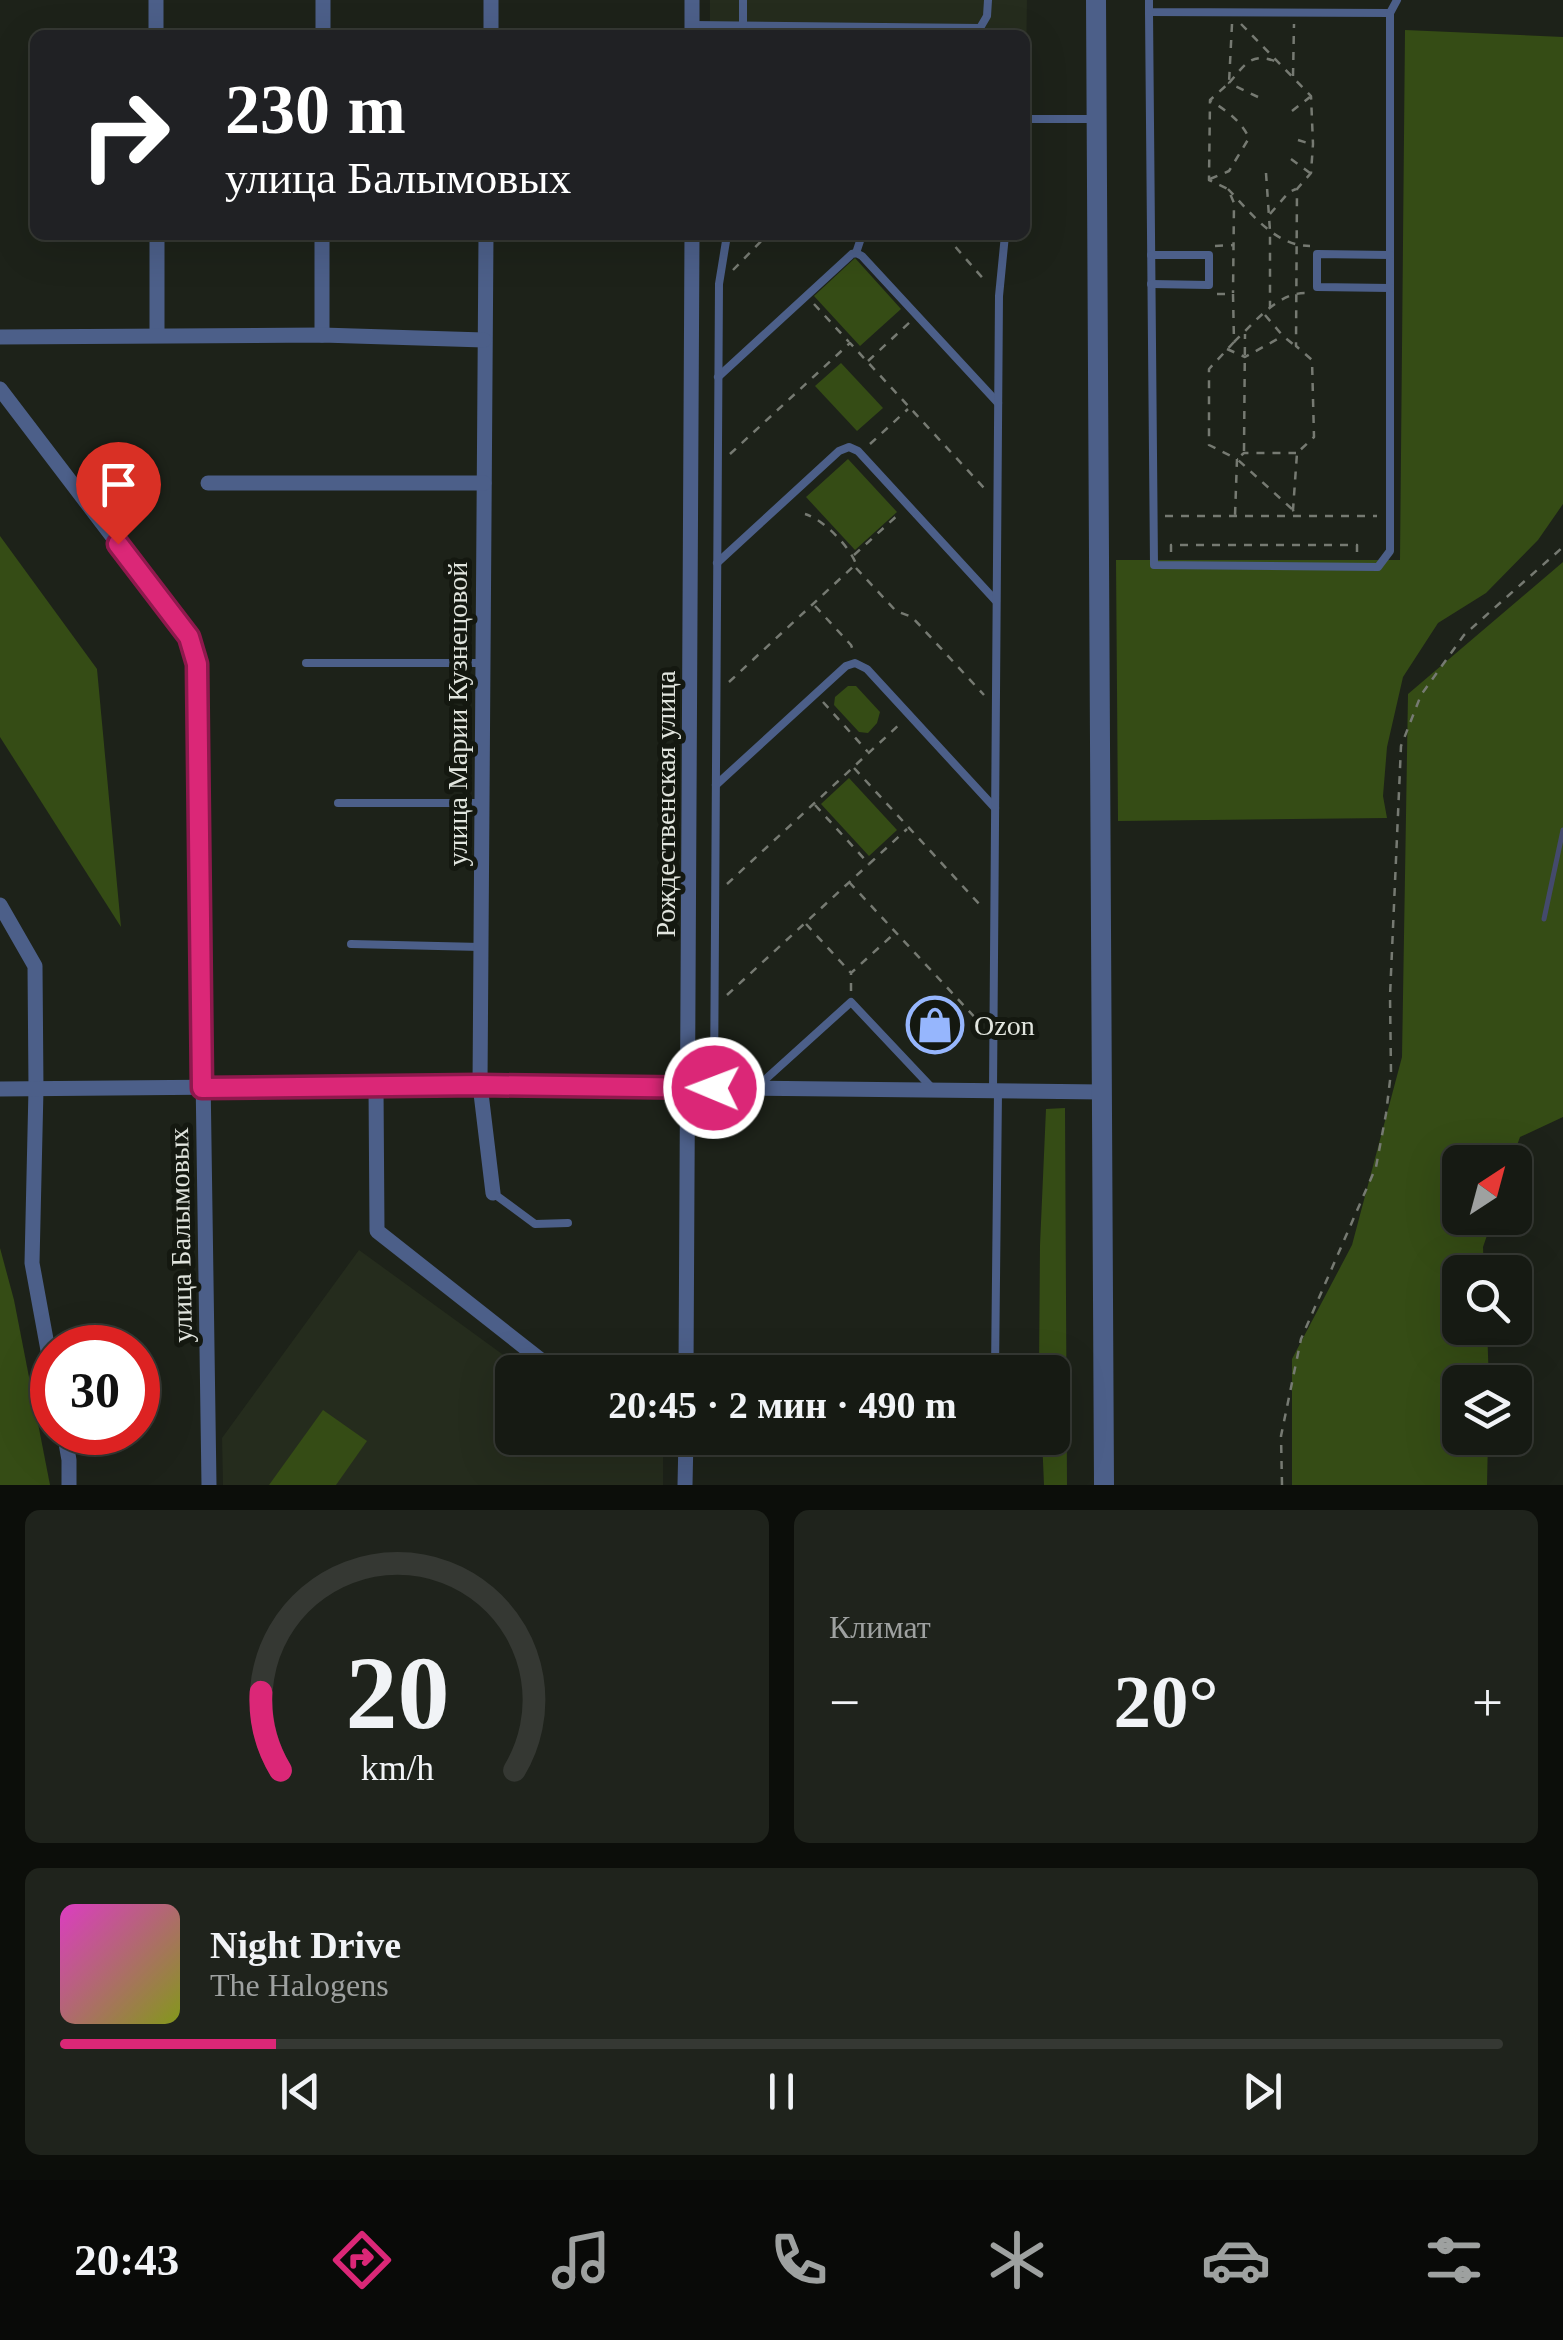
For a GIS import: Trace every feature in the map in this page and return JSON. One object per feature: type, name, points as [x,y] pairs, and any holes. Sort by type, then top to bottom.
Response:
[{"type":"street","points":[[156,0],[156,30]]},
{"type":"street","points":[[323,30],[324,0]]},
{"type":"street","points":[[490,30],[491,0]]},
{"type":"street","points":[[692,0],[692,30]]},
{"type":"street","points":[[1096,0],[1104,1485]]},
{"type":"street","points":[[157,240],[157,334]]},
{"type":"street","points":[[322,240],[322,335]]},
{"type":"street","name":"улица Марии Кузнецовой","points":[[486,240],[480,1085],[493,1193]]},
{"type":"street","name":"Рождественская улица","points":[[686,1355],[692,240]]},
{"type":"street","points":[[0,337],[322,335],[484,340]]},
{"type":"street","name":"улица Балымовых","points":[[0,389],[189,637],[197,664],[209,1485]]},
{"type":"street","points":[[208,484],[484,484]]},
{"type":"street","points":[[0,905],[35,966],[32,1263],[43,1325]]},
{"type":"street","points":[[0,1089],[480,1085],[1103,1092]]},
{"type":"street","points":[[376,1087],[378,1230],[535,1355]]},
{"type":"street","points":[[68,1455],[69,1485]]},
{"type":"street","points":[[685,1485],[686,1455]]},
{"type":"lane","points":[[743,0],[743,26]]},
{"type":"lane","points":[[981,30],[988,0]]},
{"type":"lane","points":[[1149,0],[1154,566],[1378,567],[1390,552],[1390,14],[1397,0]]},
{"type":"lane","points":[[1149,12],[1390,14]]},
{"type":"lane","points":[[692,30],[743,26],[933,30]]},
{"type":"lane","points":[[1030,118],[1097,119]]},
{"type":"lane","points":[[714,1088],[719,284],[726,240]]},
{"type":"lane","points":[[718,377],[856,253],[860,240]]},
{"type":"lane","points":[[995,1355],[998,296],[1004,240]]},
{"type":"lane","points":[[856,253],[998,403]]},
{"type":"lane","points":[[1390,255],[1317,254],[1317,287],[1390,288]]},
{"type":"lane","points":[[1151,255],[1209,255],[1209,285],[1152,284]]},
{"type":"lane","points":[[717,563],[842,449],[854,448],[997,602]]},
{"type":"lane","points":[[306,663],[483,664]]},
{"type":"lane","points":[[716,786],[846,666],[855,663],[867,669],[995,808]]},
{"type":"lane","points":[[338,802],[482,803]]},
{"type":"lane","points":[[351,944],[481,947]]},
{"type":"lane","points":[[754,1089],[851,1002],[934,1090]]},
{"type":"lane","points":[[493,1193],[535,1224],[568,1224]]},
{"type":"path","points":[[1229,83],[1232,24],[1259,24]]},
{"type":"path","points":[[1241,24],[1311,96],[1310,173],[1269,215]]},
{"type":"path","points":[[1293,78],[1294,24]]},
{"type":"path","points":[[1209,180],[1210,100],[1250,60],[1265,57],[1279,63]]},
{"type":"path","points":[[1229,83],[1258,97]]},
{"type":"path","points":[[1292,111],[1311,96]]},
{"type":"path","points":[[1209,180],[1229,171],[1249,138],[1228,112],[1210,100]]},
{"type":"path","points":[[1298,140],[1313,144]]},
{"type":"path","points":[[1291,159],[1310,173]]},
{"type":"path","points":[[1266,173],[1270,308]]},
{"type":"path","points":[[1209,180],[1228,190],[1270,231],[1296,246],[1316,246]]},
{"type":"path","points":[[1296,189],[1296,346]]},
{"type":"path","points":[[1228,190],[1234,202],[1234,342]]},
{"type":"path","points":[[719,284],[762,240]]},
{"type":"path","points":[[949,240],[998,296]]},
{"type":"path","points":[[1202,246],[1234,245]]},
{"type":"path","points":[[1293,510],[1236,459],[1209,445],[1209,369],[1270,308],[1295,292],[1314,293]]},
{"type":"path","points":[[1216,294],[1232,294]]},
{"type":"path","points":[[806,296],[997,503]]},
{"type":"path","points":[[1264,313],[1283,336],[1312,360],[1314,437],[1298,454],[1293,510],[1296,518]]},
{"type":"path","points":[[867,362],[917,316]]},
{"type":"path","points":[[1244,453],[1245,332]]},
{"type":"path","points":[[1244,357],[1283,336]]},
{"type":"path","points":[[718,465],[850,343]]},
{"type":"path","points":[[1228,348],[1244,357]]},
{"type":"path","points":[[860,454],[910,408]]},
{"type":"path","points":[[1236,459],[1244,453],[1298,454]]},
{"type":"path","points":[[1235,516],[1236,459]]},
{"type":"path","points":[[854,556],[908,506]]},
{"type":"path","points":[[716,694],[855,567],[854,556],[819,519],[805,514]]},
{"type":"path","points":[[1154,516],[1390,516]]},
{"type":"path","points":[[1163,554],[1171,556],[1171,546],[1357,546],[1357,556]]},
{"type":"path","points":[[1282,1485],[1282,1436],[1302,1338],[1376,1167],[1386,1114],[1401,746],[1422,695],[1464,635],[1563,547]]},
{"type":"path","points":[[855,567],[894,610],[912,617],[996,708]]},
{"type":"path","points":[[814,605],[851,645],[855,663]]},
{"type":"path","points":[[815,694],[869,752]]},
{"type":"path","points":[[715,894],[910,716]]},
{"type":"path","points":[[854,767],[994,920]]},
{"type":"path","points":[[814,804],[870,864]]},
{"type":"path","points":[[714,1007],[909,828]]},
{"type":"path","points":[[850,882],[994,1038]]},
{"type":"path","points":[[805,923],[851,973],[851,1002]]},
{"type":"path","points":[[851,973],[896,932]]},
{"type":"shaded area","points":[[710,0],[1027,0],[1027,30],[710,30]]},
{"type":"shaded area","points":[[359,1250],[504,1355],[495,1355],[495,1455],[663,1455],[663,1485],[223,1485],[222,1438]]},
{"type":"green space","points":[[1405,30],[1563,37],[1563,504],[1538,540],[1486,593],[1438,623],[1403,677],[1387,747],[1383,796],[1387,818],[1118,821],[1116,560],[1400,560]]},
{"type":"green space","points":[[855,258],[901,309],[860,346],[814,296]]},
{"type":"green space","points":[[841,363],[883,408],[857,431],[815,386]]},
{"type":"green space","points":[[848,459],[897,512],[855,550],[806,497]]},
{"type":"green space","points":[[0,536],[97,669],[121,927],[0,737]]},
{"type":"green space","points":[[1563,562],[1563,1117],[1520,1137],[1517,1145],[1442,1145],[1442,1235],[1487,1235],[1483,1255],[1442,1255],[1442,1345],[1488,1345],[1488,1365],[1442,1365],[1442,1455],[1488,1455],[1487,1485],[1292,1485],[1292,1359],[1352,1245],[1402,1057],[1408,694]]},
{"type":"green space","points":[[848,686],[856,686],[880,712],[868,733],[859,732],[834,705],[835,697]]},
{"type":"green space","points":[[849,778],[897,830],[869,856],[821,804]]},
{"type":"green space","points":[[1065,1108],[1066,1355],[1039,1355],[1046,1109]]},
{"type":"green space","points":[[0,1248],[30,1382],[30,1455],[44,1455],[50,1485],[0,1485]]},
{"type":"green space","points":[[323,1410],[367,1441],[336,1485],[269,1485]]},
{"type":"green space","points":[[1043,1455],[1067,1455],[1067,1485],[1044,1485]]},
{"type":"waterway","points":[[1544,919],[1563,830]]},
{"type":"place","name":"Ozon","points":[[935,1025]]},
{"type":"route","points":[[118,544],[189,637],[197,664],[202,1088],[714,1088]]}]
